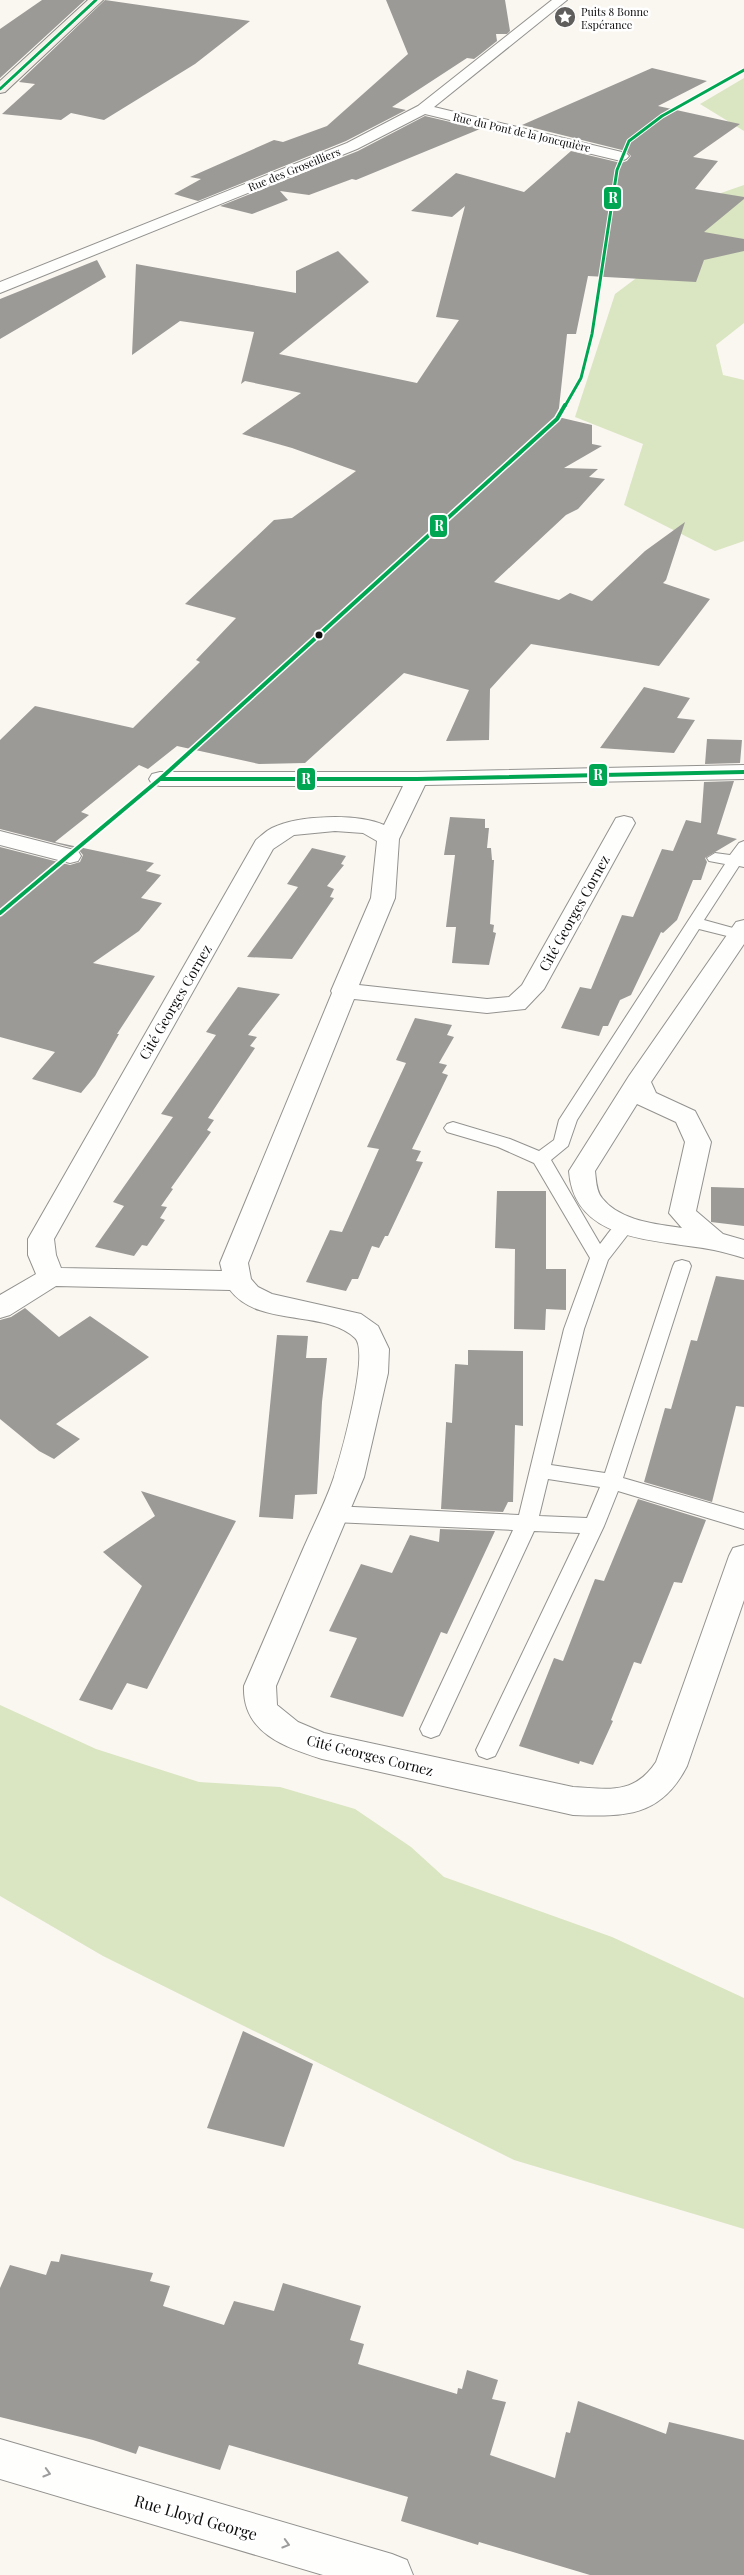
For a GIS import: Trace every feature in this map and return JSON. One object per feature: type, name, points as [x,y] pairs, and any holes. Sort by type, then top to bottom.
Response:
[{"type":"street","points":[[3,84],[96,0]]},
{"type":"street","name":"Rue des Groseilliers","points":[[0,288],[352,146],[423,109],[560,0]]},
{"type":"street","name":"Rue du Pont de la Joncquière","points":[[423,109],[621,156]]},
{"type":"street","points":[[160,779],[417,779],[744,772]]},
{"type":"street","points":[[0,1308],[51,1277],[238,1281],[234,1263],[343,990],[382,898],[388,839],[417,779]]},
{"type":"street","name":"Cité Georges Cornez","points":[[343,990],[487,1006],[516,1004],[532,989],[624,823]]},
{"type":"street","name":"Cité Georges Cornez","points":[[51,1277],[42,1255],[41,1239],[264,845],[280,833],[322,825],[363,825],[379,831],[388,839]]},
{"type":"street","points":[[0,838],[70,856]]},
{"type":"street","points":[[736,929],[607,1128],[582,1171],[583,1188],[593,1205],[614,1220],[643,1229],[714,1241],[744,1249]]},
{"type":"street","points":[[638,1082],[645,1098],[686,1117],[698,1142],[682,1213],[714,1241]]},
{"type":"street","name":"Cité Georges Cornez","points":[[238,1281],[248,1294],[265,1302],[351,1321],[368,1333],[376,1349],[374,1373],[349,1477],[260,1686],[260,1705],[273,1722],[295,1737],[322,1746],[573,1801],[611,1802],[640,1799],[662,1783],[671,1766],[744,1556]]},
{"type":"street","name":"Rue Lloyd George","points":[[0,2459],[392,2575]]},
{"type":"lane","points":[[540,1159],[562,1142],[568,1120],[639,1000],[688,926],[739,862],[744,846]]},
{"type":"lane","points":[[715,858],[739,862]]},
{"type":"lane","points":[[688,926],[736,929]]},
{"type":"lane","points":[[453,1128],[504,1143],[540,1159],[599,1258]]},
{"type":"lane","points":[[431,1729],[527,1523],[574,1329],[599,1258],[627,1224]]},
{"type":"lane","points":[[488,1750],[594,1526],[612,1482],[682,1266]]},
{"type":"lane","points":[[540,1470],[612,1482],[744,1520]]},
{"type":"lane","points":[[333,1514],[594,1526]]},
{"type":"green space","points":[[744,78],[744,131],[700,104]]},
{"type":"green space","points":[[744,185],[744,323],[716,345],[723,375],[744,380],[744,541],[715,551],[624,505],[643,444],[575,417],[615,294],[647,270],[703,222],[707,209],[721,193]]},
{"type":"green space","points":[[0,1705],[96,1749],[199,1782],[280,1787],[355,1809],[411,1847],[444,1877],[612,1937],[744,1998],[744,2229],[514,2160],[103,1956],[0,1896]]},
{"type":"building","points":[[42,0],[85,0],[0,78],[0,29]]},
{"type":"building","points":[[105,0],[250,21],[195,64],[104,120],[71,113],[61,120],[2,114],[35,84],[19,82]]},
{"type":"building","points":[[386,0],[505,0],[510,31],[507,34],[496,34],[497,41],[474,59],[467,58],[392,107],[406,110],[346,141],[198,201],[174,194],[201,179],[190,177],[274,140],[283,142],[327,126],[408,54]]},
{"type":"building","points":[[652,68],[707,81],[658,106],[740,124],[693,157],[718,161],[695,189],[744,197],[744,199],[704,232],[744,239],[744,251],[704,260],[696,282],[588,276],[576,334],[567,334],[558,417],[592,425],[592,444],[602,446],[564,468],[598,469],[589,477],[605,479],[578,509],[566,515],[494,582],[559,600],[570,593],[592,601],[645,551],[685,522],[666,580],[663,583],[710,599],[659,666],[531,644],[490,689],[489,740],[446,741],[469,690],[404,673],[305,763],[259,764],[177,746],[148,769],[139,765],[81,812],[89,815],[55,842],[154,863],[146,871],[161,875],[141,898],[162,903],[139,931],[93,963],[155,976],[117,1034],[119,1034],[95,1076],[81,1093],[32,1079],[55,1052],[0,1037],[0,847],[70,865],[80,862],[83,855],[78,849],[0,829],[0,740],[35,706],[133,728],[200,662],[196,660],[236,618],[185,604],[274,520],[292,518],[356,471],[292,448],[242,434],[301,393],[245,381],[241,384],[254,332],[180,321],[132,355],[136,264],[296,293],[296,271],[338,251],[369,282],[279,354],[417,383],[459,320],[436,317],[465,206],[452,217],[411,211],[456,173],[524,192],[571,151],[621,163],[627,161],[631,156],[626,151],[522,125]]},
{"type":"building","points":[[425,116],[480,129],[356,180],[352,179],[309,195],[280,191],[288,200],[252,214],[220,206],[358,151]]},
{"type":"building","points":[[97,260],[106,277],[0,339],[0,299]]},
{"type":"building","points":[[644,687],[690,698],[677,718],[695,720],[674,753],[600,748]]},
{"type":"building","points":[[707,739],[742,740],[740,763],[705,764]]},
{"type":"building","points":[[734,781],[717,834],[737,839],[705,858],[707,862],[701,880],[693,880],[677,920],[663,933],[661,932],[631,995],[620,1000],[608,1026],[603,1026],[599,1036],[561,1028],[580,987],[591,989],[622,915],[633,917],[662,849],[673,851],[686,820],[701,823],[704,782]]},
{"type":"building","points":[[450,817],[485,819],[485,828],[489,828],[487,848],[491,848],[492,860],[494,860],[490,924],[494,925],[493,932],[496,933],[489,965],[452,963],[456,927],[446,927],[455,855],[444,855]]},
{"type":"building","points":[[312,848],[346,856],[341,864],[344,865],[327,886],[334,889],[330,897],[334,898],[292,959],[247,957],[298,887],[287,884]]},
{"type":"building","points":[[238,987],[280,994],[248,1035],[257,1037],[250,1046],[255,1048],[208,1118],[214,1120],[207,1130],[211,1132],[171,1188],[173,1189],[161,1206],[167,1207],[160,1218],[165,1220],[147,1246],[142,1245],[134,1256],[95,1247],[124,1206],[113,1202],[173,1117],[161,1114],[216,1035],[206,1032]]},
{"type":"building","points":[[415,1018],[452,1025],[447,1035],[454,1037],[439,1063],[447,1065],[442,1073],[448,1075],[412,1149],[421,1151],[416,1161],[423,1162],[388,1236],[385,1236],[379,1248],[372,1246],[358,1279],[352,1279],[346,1291],[306,1282],[330,1230],[342,1232],[379,1149],[367,1147],[406,1063],[396,1060]]},
{"type":"building","points":[[711,1187],[744,1188],[744,1226],[711,1222]]},
{"type":"building","points":[[497,1191],[546,1191],[546,1269],[566,1269],[566,1310],[546,1309],[545,1330],[514,1329],[515,1249],[495,1248]]},
{"type":"building","points":[[716,1276],[744,1280],[744,1407],[736,1406],[712,1502],[644,1482],[665,1408],[671,1409],[691,1340],[697,1341]]},
{"type":"building","points":[[25,1308],[59,1337],[90,1316],[149,1357],[56,1424],[80,1439],[54,1459],[39,1451],[0,1419],[0,1320],[11,1317]]},
{"type":"building","points":[[277,1335],[308,1336],[306,1358],[327,1358],[322,1402],[317,1494],[295,1495],[293,1519],[259,1517]]},
{"type":"building","points":[[468,1350],[523,1351],[523,1426],[515,1425],[513,1502],[508,1502],[503,1512],[441,1509],[446,1422],[452,1423],[455,1364],[468,1365]]},
{"type":"building","points":[[141,1491],[236,1521],[147,1689],[127,1683],[112,1710],[79,1700],[142,1586],[103,1552],[155,1516]]},
{"type":"building","points":[[638,1499],[706,1520],[682,1583],[674,1582],[641,1664],[634,1662],[611,1720],[613,1721],[593,1765],[580,1761],[579,1764],[519,1746],[554,1658],[563,1661],[595,1579],[604,1581]]},
{"type":"building","points":[[440,1529],[495,1531],[447,1634],[441,1632],[403,1717],[330,1697],[357,1638],[329,1631],[361,1564],[392,1573],[410,1535],[439,1542]]},
{"type":"building","points":[[243,2031],[313,2064],[284,2147],[207,2128]]},
{"type":"building","points":[[61,2254],[153,2273],[150,2281],[170,2286],[163,2306],[224,2325],[234,2301],[274,2311],[283,2283],[361,2306],[350,2340],[364,2344],[358,2364],[457,2394],[458,2388],[462,2389],[467,2370],[498,2380],[492,2399],[506,2402],[490,2455],[555,2478],[566,2432],[570,2433],[578,2401],[666,2434],[669,2422],[744,2440],[744,2575],[590,2575],[479,2542],[478,2545],[401,2521],[408,2497],[229,2445],[220,2470],[139,2446],[136,2454],[93,2440],[0,2417],[0,2288],[10,2265],[46,2275],[51,2261],[59,2262]]},
{"type":"transit line","name":"R","points":[[0,89],[96,0]]},
{"type":"transit line","name":"R","points":[[0,913],[160,779],[557,419],[581,378],[592,334],[617,170],[629,141],[662,116],[744,70]]},
{"type":"transit line","name":"R","points":[[160,779],[417,779],[744,772]]},
{"type":"place","name":"Puits 8 Bonne Espérance","points":[[565,17]]}]
